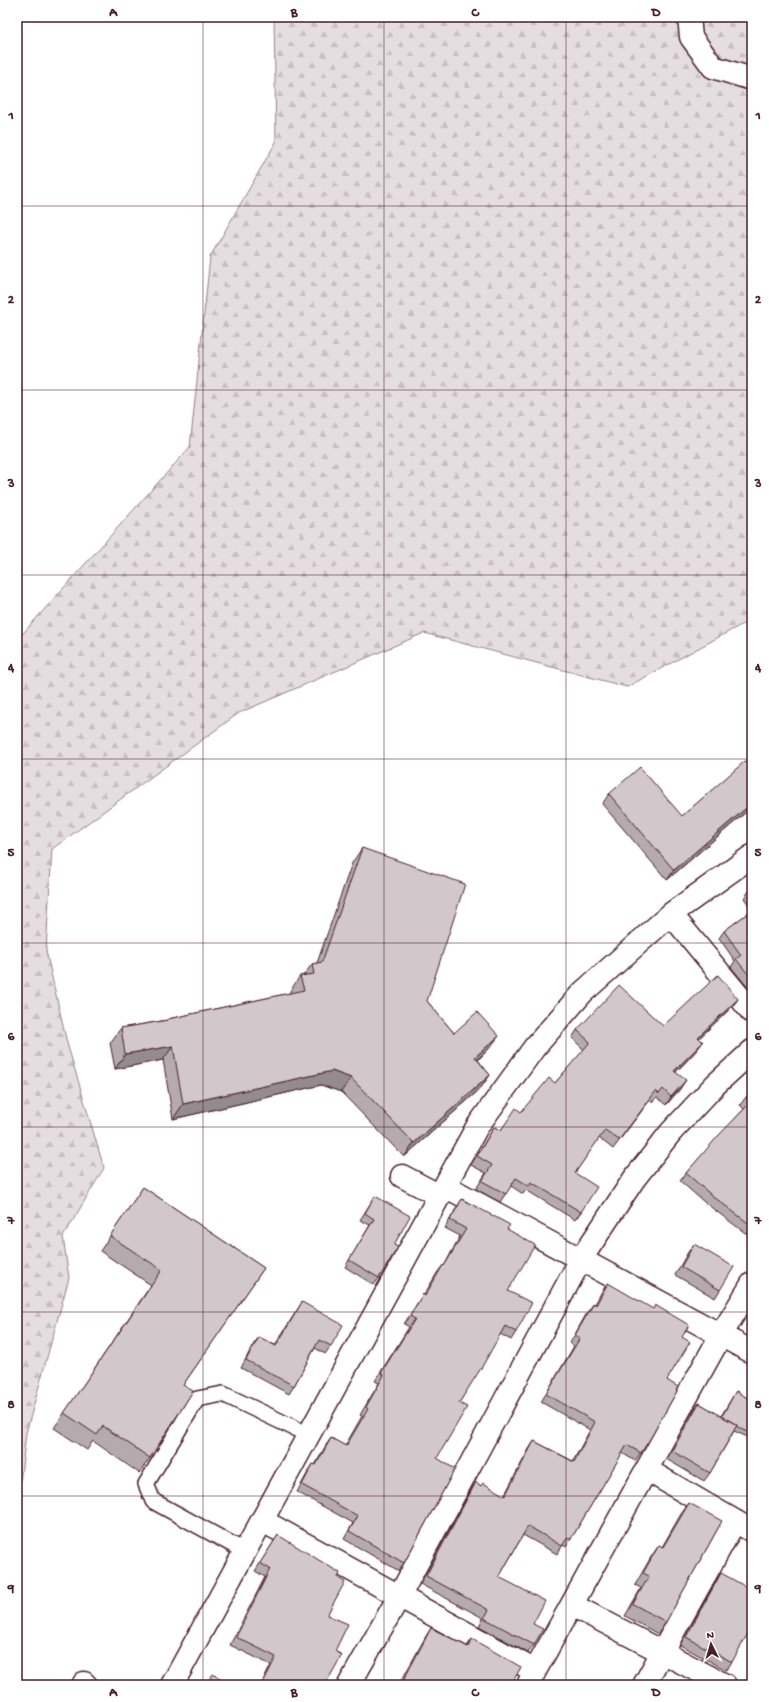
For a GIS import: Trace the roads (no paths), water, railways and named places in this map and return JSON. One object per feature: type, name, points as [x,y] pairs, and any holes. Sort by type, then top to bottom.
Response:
[{"type":"street","points":[[689,17],[691,37],[713,67],[752,79]]},
{"type":"street","points":[[172,1685],[477,1127],[534,1048],[582,993],[671,914],[752,856]]},
{"type":"street","points":[[671,914],[752,1012]]},
{"type":"street","points":[[349,1685],[400,1595],[581,1259],[634,1178],[671,1132],[715,1085],[752,1051]]},
{"type":"street","points":[[402,1176],[442,1191],[581,1259],[752,1352]]},
{"type":"street","points":[[263,1521],[400,1595],[532,1678],[721,1335],[752,1284]]},
{"type":"street","points":[[644,1685],[662,1652],[744,1526],[646,1470]]},
{"type":"street","points":[[572,1605],[725,1685]]},
{"type":"lane","points":[[246,1552],[153,1501],[146,1484],[197,1399],[223,1394],[309,1435]]}]
